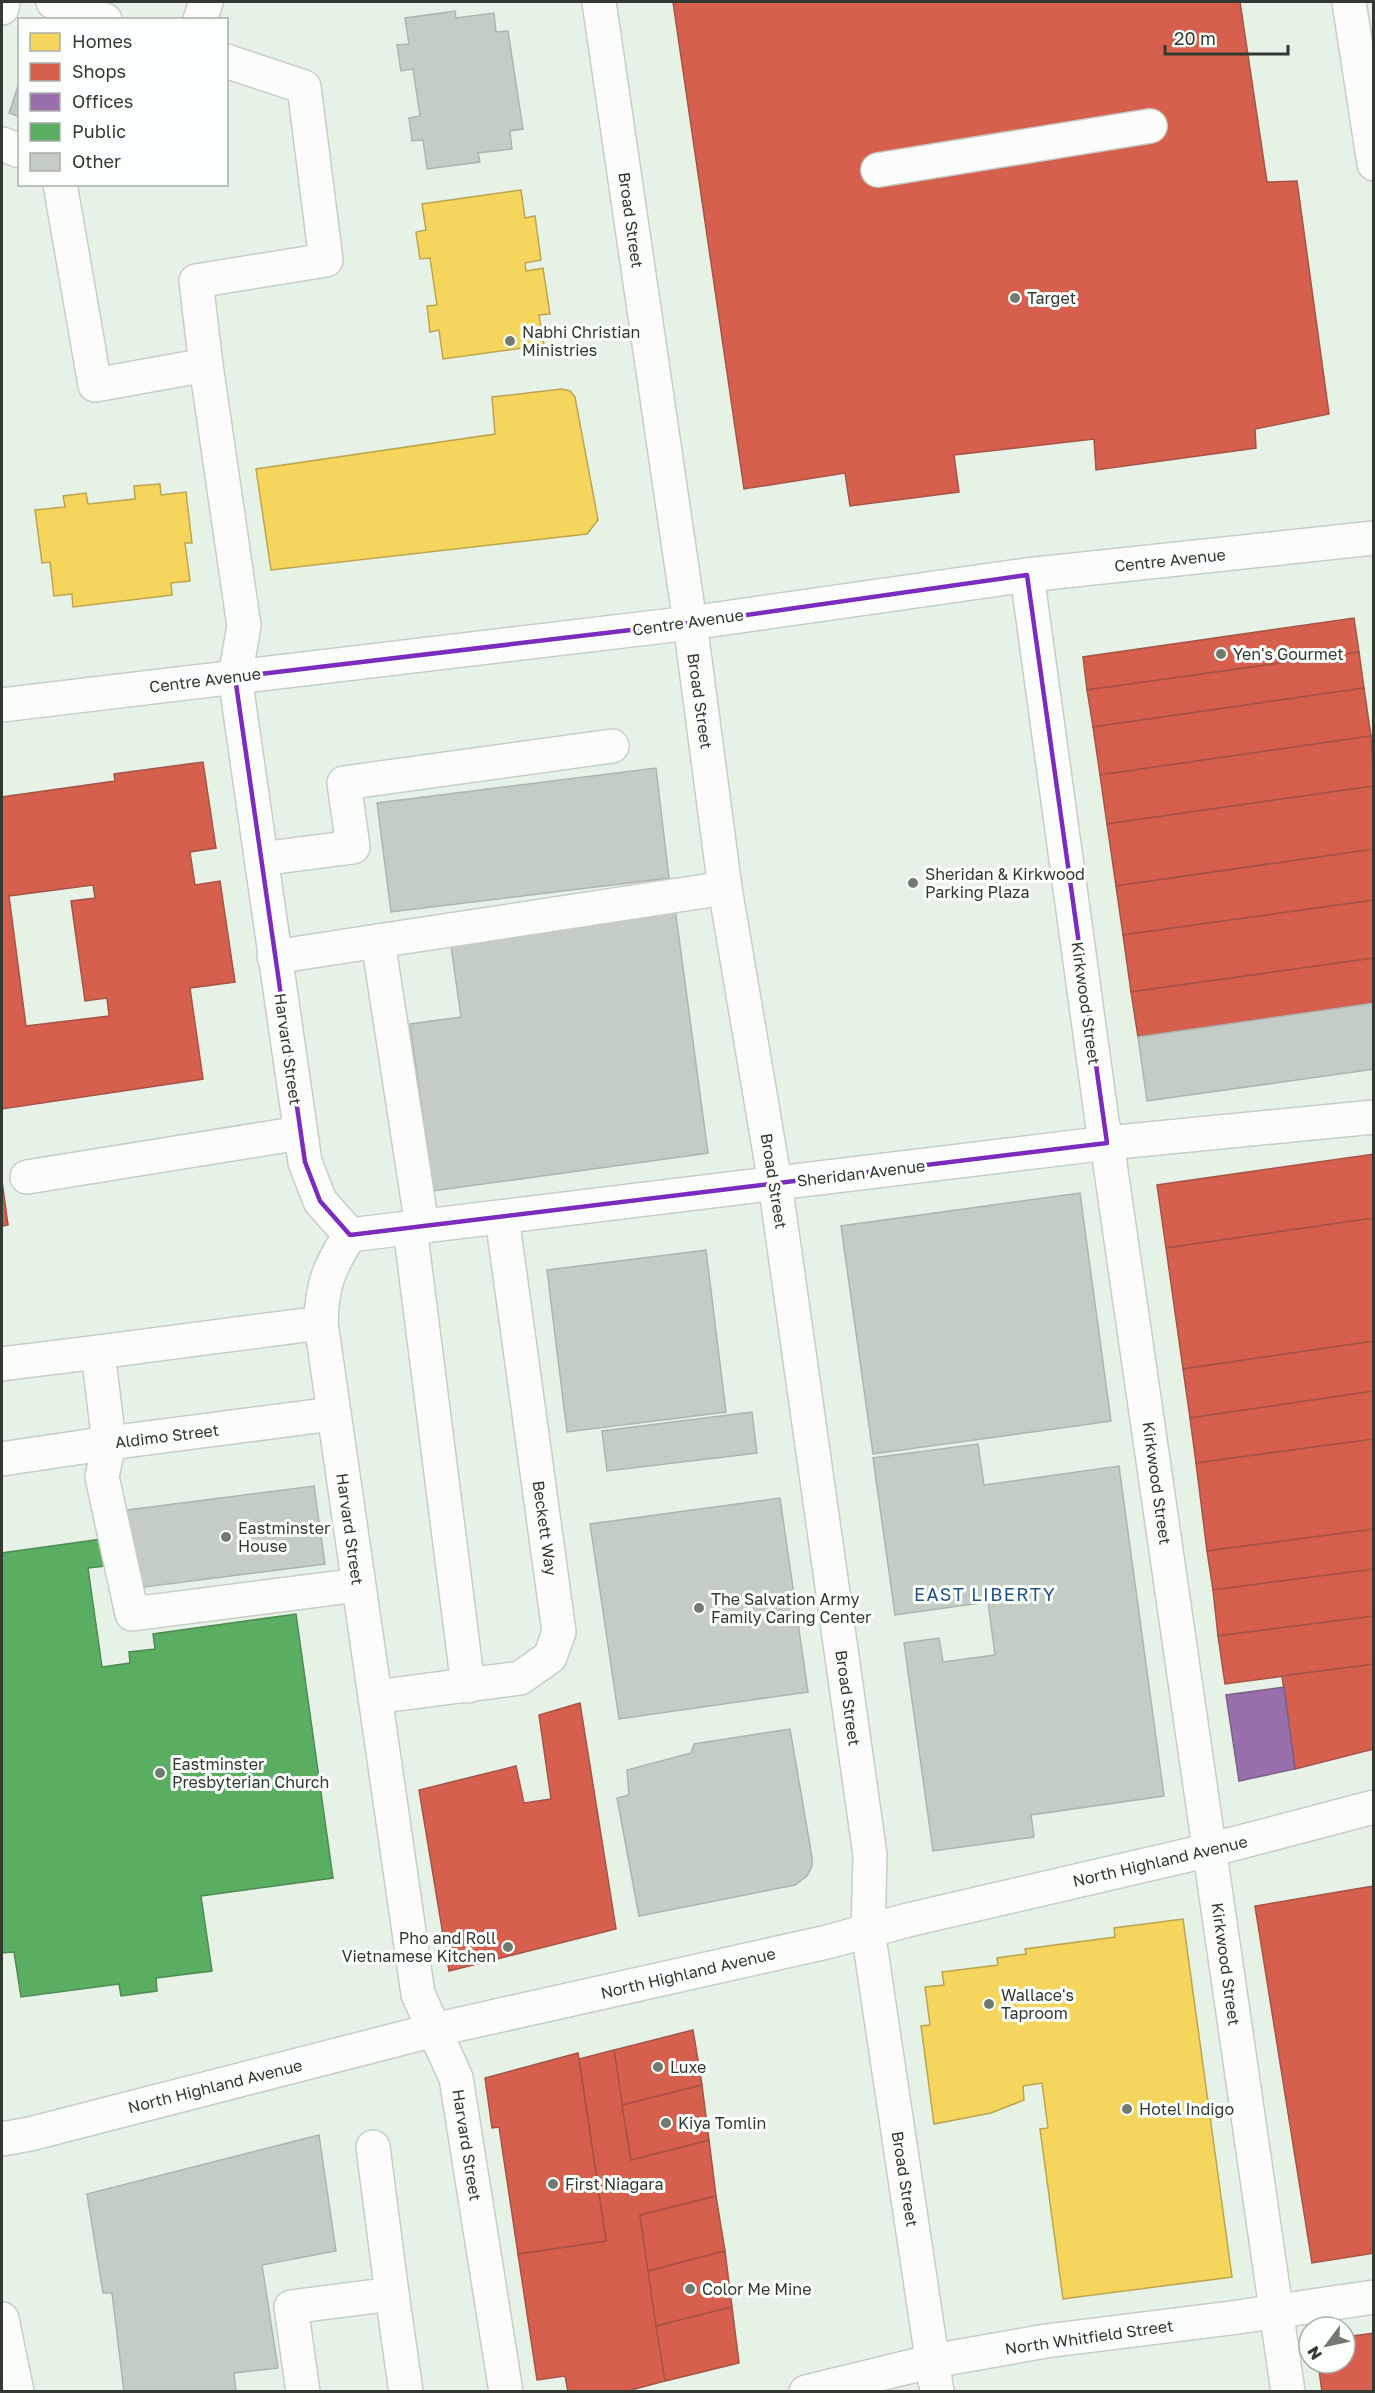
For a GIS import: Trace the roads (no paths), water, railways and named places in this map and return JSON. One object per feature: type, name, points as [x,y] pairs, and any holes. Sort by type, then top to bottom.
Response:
[{"type":"street","points":[[2,8],[3,2]]},
{"type":"street","points":[[53,2],[99,18]]},
{"type":"street","points":[[201,18],[206,2]]},
{"type":"street","name":"Broad Street","points":[[599,2],[690,622],[725,888],[775,1183],[870,1855],[868,1931],[935,2376]]},
{"type":"street","points":[[1349,2],[1374,164]]},
{"type":"street","name":"Harvard Street","points":[[228,62],[304,87],[326,260],[196,281],[244,626],[235,677],[300,1133],[305,1162],[320,1201],[350,1235],[330,1267],[321,1303],[321,1323],[418,1994],[456,2078],[506,2391]]},
{"type":"street","points":[[878,170],[1150,126]]},
{"type":"street","points":[[2,144],[18,150]]},
{"type":"street","points":[[60,186],[95,385],[206,365]]},
{"type":"street","name":"Centre Avenue","points":[[2,705],[690,622],[1028,575],[1374,538]]},
{"type":"street","name":"Kirkwood Street","points":[[1028,575],[1102,1121],[1288,2391]]},
{"type":"street","points":[[261,860],[353,847],[344,783],[612,746]]},
{"type":"street","points":[[274,957],[725,888]]},
{"type":"street","points":[[378,941],[416,1227],[468,1686]]},
{"type":"street","name":"Sheridan Avenue","points":[[350,1235],[1107,1143],[1374,1117]]},
{"type":"street","points":[[27,1177],[300,1133]]},
{"type":"street","name":"Beckett Way","points":[[375,1697],[520,1678],[550,1657],[559,1632],[502,1217]]},
{"type":"street","points":[[2,1364],[321,1323]]},
{"type":"street","points":[[98,1352],[109,1443],[102,1477],[132,1614],[358,1585]]},
{"type":"street","name":"Aldimo Street","points":[[2,1460],[109,1443],[333,1414]]},
{"type":"street","name":"North Highland Avenue","points":[[2,2139],[30,2134],[434,2030],[816,1945],[1210,1850],[1374,1807]]},
{"type":"street","points":[[373,2147],[406,2391]]},
{"type":"street","points":[[303,2391],[291,2307],[392,2294]]},
{"type":"street","name":"North Whitfield Street","points":[[806,2391],[935,2376],[1046,2341],[1374,2297]]},
{"type":"street","points":[[2,2319],[17,2391]]},
{"type":"place","name":"Target","points":[[1015,298]]},
{"type":"place","name":"Nabhi Christian Ministries","points":[[510,341]]},
{"type":"place","name":"Yen's Gourmet","points":[[1221,654]]},
{"type":"place","name":"Sheridan & Kirkwood Parking Plaza","points":[[913,883]]},
{"type":"place","name":"Eastminster House","points":[[226,1537]]},
{"type":"place","name":"The Salvation Army Family Caring Center","points":[[699,1608]]},
{"type":"place","name":"Eastminster Presbyterian Church","points":[[160,1773]]},
{"type":"place","name":"Pho and Roll Vietnamese Kitchen","points":[[508,1947]]},
{"type":"place","name":"Wallace's Taproom","points":[[989,2004]]},
{"type":"place","name":"Luxe","points":[[658,2067]]},
{"type":"place","name":"Hotel Indigo","points":[[1127,2109]]},
{"type":"place","name":"Kiya Tomlin","points":[[666,2123]]},
{"type":"place","name":"First Niagara","points":[[553,2184]]},
{"type":"place","name":"Color Me Mine","points":[[690,2289]]},
{"type":"district","name":"EAST LIBERTY","points":[[985,1595]]}]
